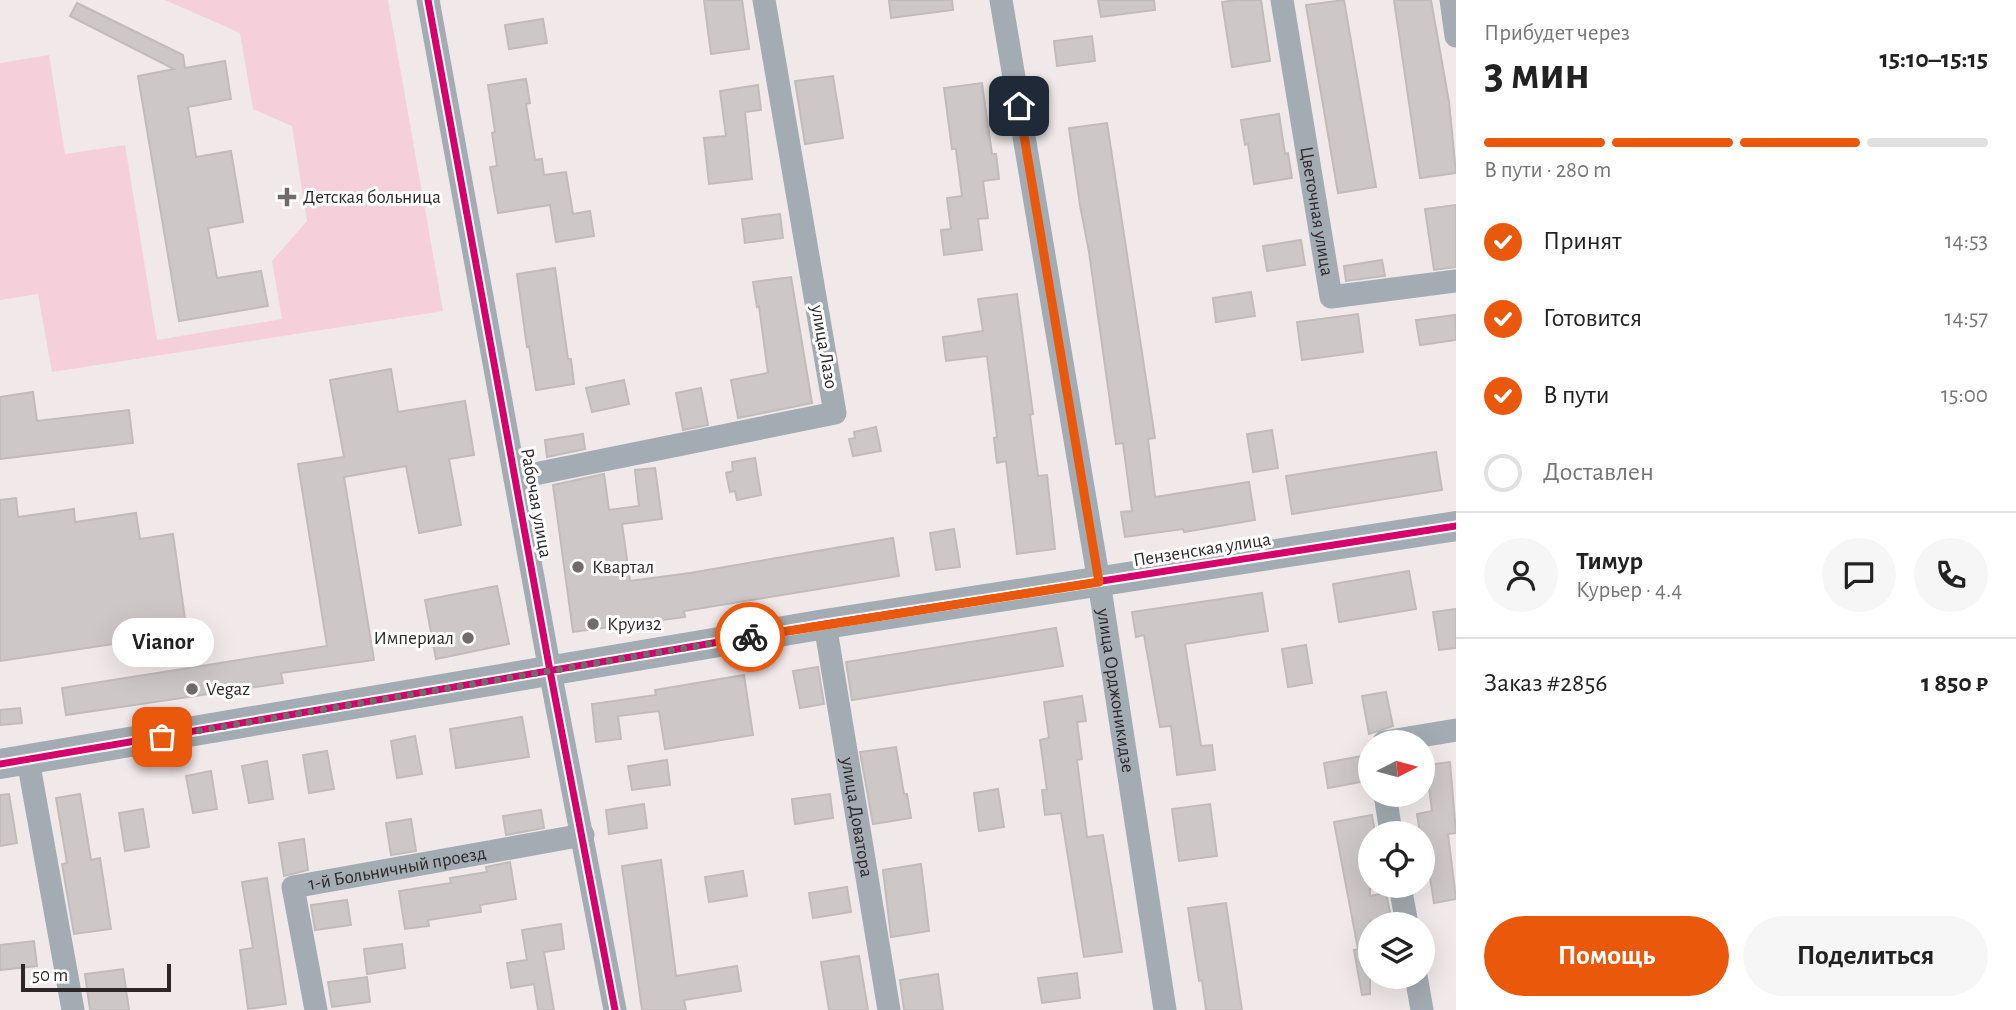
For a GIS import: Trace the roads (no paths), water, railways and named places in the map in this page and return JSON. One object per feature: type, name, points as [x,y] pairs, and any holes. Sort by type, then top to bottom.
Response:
[{"type":"street","name":"Рабочая улица","points":[[428,0],[550,671],[615,1010]]},
{"type":"street","name":"улица Лазо","points":[[515,478],[835,413],[764,0]]},
{"type":"street","name":"улица Орджоникидзе","points":[[1001,0],[1099,582],[1164,1010]]},
{"type":"street","name":"Цветочная улица","points":[[1282,0],[1331,298],[1456,281]]},
{"type":"street","points":[[1451,0],[1456,36]]},
{"type":"street","name":"Пензенская улица","points":[[14,762],[825,624],[1456,526]]},
{"type":"street","name":"улица Доватора","points":[[825,624],[889,1010]]},
{"type":"street","points":[[1435,734],[1456,730]]},
{"type":"street","points":[[14,762],[74,1010]]},
{"type":"street","name":"1-й Больничный проезд","points":[[316,1010],[293,887],[583,835]]},
{"type":"street","points":[[1418,989],[1422,1010]]},
{"type":"place","name":"Детская больница","points":[[287,197]]},
{"type":"place","name":"Квартал","points":[[578,567]]},
{"type":"place","name":"Круиз2","points":[[593,624]]},
{"type":"place","name":"Империал","points":[[468,638]]},
{"type":"place","name":"Vegaz","points":[[192,689]]},
{"type":"place","name":"Vianor","points":[[162,737]]}]
